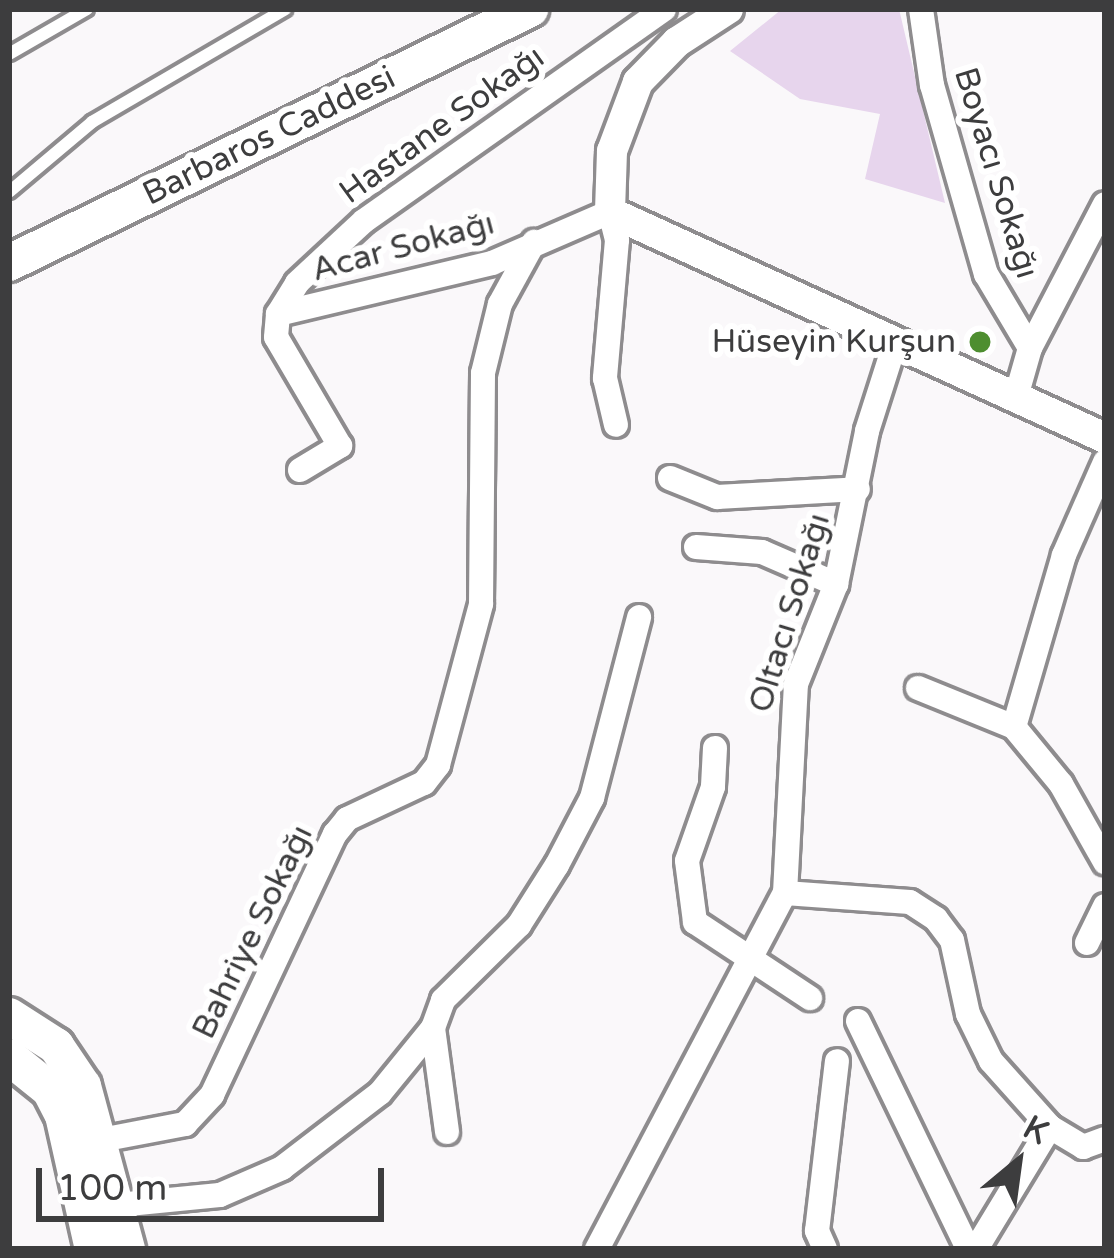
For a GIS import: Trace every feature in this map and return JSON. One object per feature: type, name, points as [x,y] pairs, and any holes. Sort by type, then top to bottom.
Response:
[{"type":"main road","name":"Barbaros Caddesi","points":[[9,263],[530,9]]},
{"type":"main road","points":[[9,1016],[56,1046],[83,1086],[128,1249]]},
{"type":"main road","points":[[9,1057],[50,1090],[63,1115],[92,1249]]},
{"type":"street","name":"Hastane Sokağı","points":[[278,314],[297,283],[364,221],[664,9]]},
{"type":"street","points":[[616,425],[605,378],[617,241],[610,212],[612,151],[638,82],[677,42],[728,9]]},
{"type":"street","name":"Boyacı Sokağı","points":[[921,9],[932,85],[986,274],[1030,347]]},
{"type":"street","points":[[1016,397],[1030,347],[1105,204]]},
{"type":"street","name":"Acar Sokağı","points":[[278,314],[492,263],[610,212]]},
{"type":"street","points":[[610,212],[1105,438]]},
{"type":"street","name":"Bahriye Sokağı","points":[[101,1140],[185,1124],[212,1095],[335,834],[365,808],[394,803],[424,783],[438,765],[482,604],[483,373],[500,304],[534,242]]},
{"type":"street","points":[[278,314],[276,337],[340,446],[300,470]]},
{"type":"street","name":"Oltacı Sokağı","points":[[597,1249],[785,893],[796,684],[836,584],[895,343]]},
{"type":"street","points":[[1014,727],[1064,555],[1105,462]]},
{"type":"street","name":"Oltacı Sokağı","points":[[670,478],[717,497],[858,489]]},
{"type":"street","points":[[695,547],[762,552],[836,584]]},
{"type":"street","points":[[118,1205],[220,1195],[282,1168],[380,1093],[434,1028],[443,1000],[519,925],[592,798],[639,617]]},
{"type":"street","points":[[918,688],[1014,727],[1061,784],[1105,862]]},
{"type":"street","points":[[715,748],[710,802],[687,861],[692,901],[706,935],[810,998]]},
{"type":"street","points":[[785,893],[910,902],[936,919],[952,940],[968,1014],[991,1061],[1051,1127],[1083,1147],[1105,1138]]},
{"type":"street","points":[[1087,943],[1105,906]]},
{"type":"street","points":[[858,1021],[972,1249]]},
{"type":"street","points":[[434,1028],[447,1132]]},
{"type":"street","points":[[825,1249],[817,1231],[837,1060]]},
{"type":"street","points":[[972,1249],[1051,1127]]},
{"type":"lane","points":[[9,54],[87,9]]},
{"type":"lane","points":[[9,192],[92,122],[285,9]]},
{"type":"shaded area","points":[[782,9],[899,9],[945,203],[865,179],[880,114],[800,99],[730,51]]},
{"type":"place","name":"Hüseyin Kurşun","points":[[980,342]]}]
